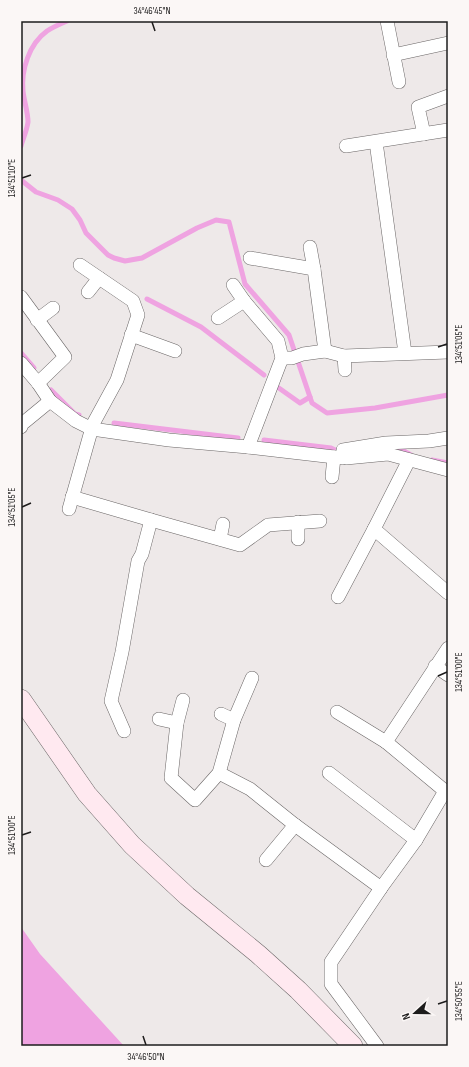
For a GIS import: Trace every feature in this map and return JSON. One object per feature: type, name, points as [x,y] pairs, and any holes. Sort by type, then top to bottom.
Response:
[{"type":"street","points":[[387,21],[399,82]]},
{"type":"street","points":[[393,55],[448,43]]},
{"type":"street","points":[[424,134],[418,107],[448,96]]},
{"type":"street","points":[[346,146],[448,130]]},
{"type":"street","points":[[376,142],[405,353]]},
{"type":"street","points":[[310,247],[325,352]]},
{"type":"street","points":[[250,258],[314,269]]},
{"type":"street","points":[[80,265],[133,301],[138,315],[117,380],[93,424],[71,503],[151,520],[240,545],[268,525],[320,520]]},
{"type":"street","points":[[88,292],[99,278]]},
{"type":"street","points":[[233,285],[244,302],[292,357]]},
{"type":"street","points":[[21,297],[65,357],[38,383]]},
{"type":"street","points":[[218,318],[244,302]]},
{"type":"street","points":[[37,320],[53,308]]},
{"type":"street","points":[[131,335],[174,350]]},
{"type":"street","points":[[292,357],[325,352],[344,356],[448,352]]},
{"type":"street","points":[[344,356],[345,370]]},
{"type":"street","points":[[248,447],[292,357]]},
{"type":"street","points":[[21,363],[38,383],[50,401],[76,421],[92,429],[169,440],[248,447],[338,458],[388,454],[448,470]]},
{"type":"street","points":[[21,427],[22,424],[50,401]]},
{"type":"street","points":[[332,477],[338,458],[343,450],[386,443],[429,441],[448,438]]},
{"type":"street","points":[[338,597],[409,460]]},
{"type":"street","points":[[124,731],[111,701],[122,652],[138,560],[142,554],[151,520]]},
{"type":"street","points":[[298,522],[298,539]]},
{"type":"street","points":[[220,539],[223,524]]},
{"type":"street","points":[[374,529],[448,593]]},
{"type":"street","points":[[386,742],[448,648]]},
{"type":"street","points":[[435,666],[448,676]]},
{"type":"street","points":[[183,700],[177,723],[171,778],[195,800],[219,773],[234,720],[252,678]]},
{"type":"street","points":[[21,699],[87,794],[132,845],[187,896],[258,954],[298,990],[353,1046]]},
{"type":"street","points":[[337,712],[386,742],[447,791],[416,840],[381,888],[331,962],[331,984],[376,1046]]},
{"type":"street","points":[[221,714],[234,720]]},
{"type":"street","points":[[159,719],[177,723]]},
{"type":"street","points":[[219,773],[250,789],[295,825],[381,888]]},
{"type":"street","points":[[329,773],[416,840]]},
{"type":"street","points":[[266,860],[295,825]]},
{"type":"shaded area","points":[[21,927],[40,954],[124,1046],[21,1046]]},
{"type":"waterway","points":[[21,146],[28,122],[23,83],[25,66],[31,50],[41,36],[47,31],[67,21]]},
{"type":"waterway","points":[[21,180],[36,192],[58,200],[72,209],[80,220],[86,233],[108,255],[125,261],[142,258],[197,228],[216,220],[229,222],[245,284],[289,335],[312,403],[327,413],[375,408],[448,395]]},
{"type":"waterway","points":[[147,299],[201,327],[264,375]]},
{"type":"waterway","points":[[21,353],[34,368]]},
{"type":"waterway","points":[[276,386],[300,403],[310,397]]},
{"type":"waterway","points":[[51,390],[75,414],[79,415]]},
{"type":"waterway","points":[[114,423],[238,438]]},
{"type":"waterway","points":[[264,440],[331,448],[339,452]]},
{"type":"waterway","points":[[395,446],[411,455]]},
{"type":"waterway","points":[[432,460],[448,463]]}]
